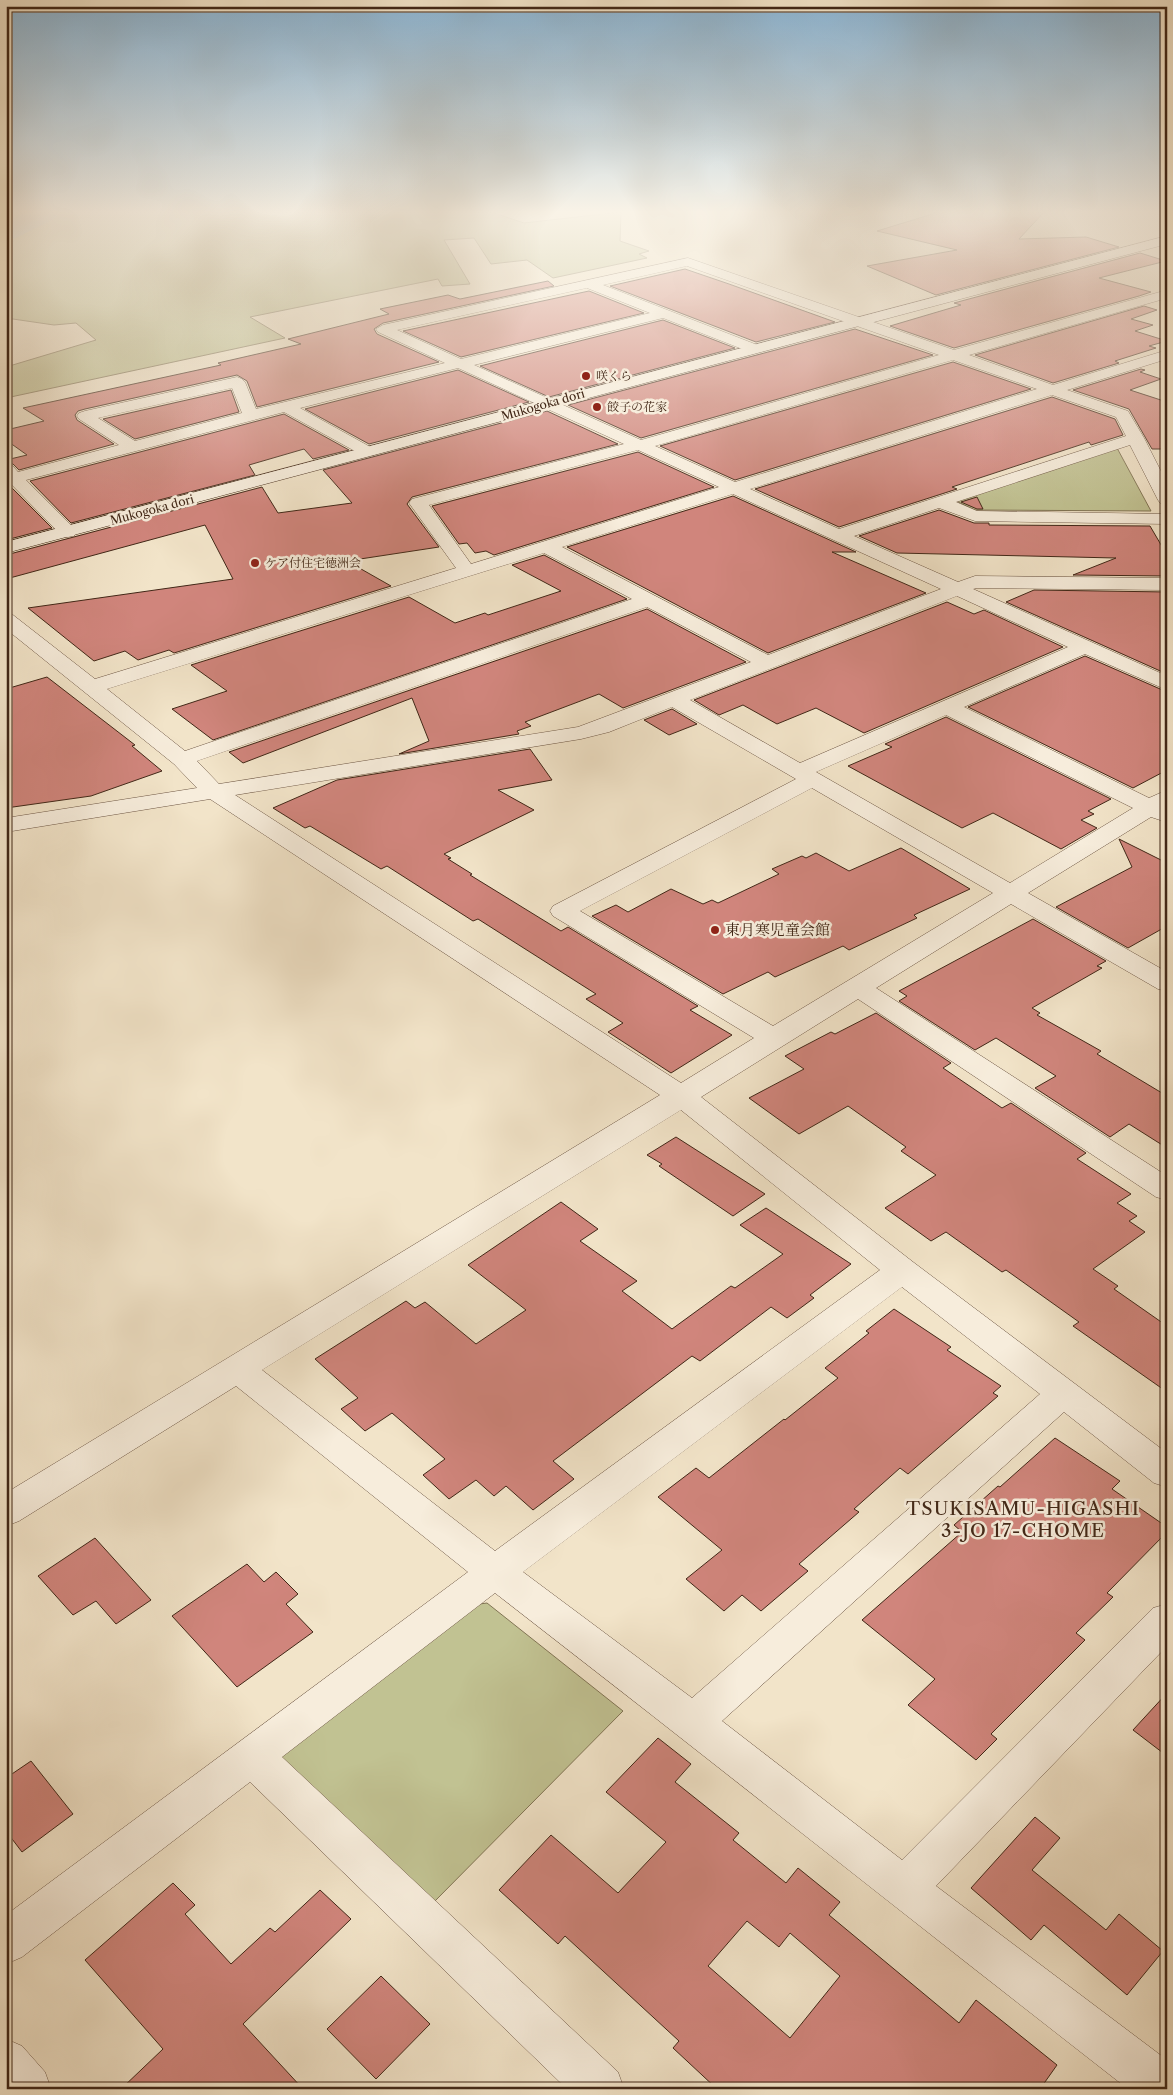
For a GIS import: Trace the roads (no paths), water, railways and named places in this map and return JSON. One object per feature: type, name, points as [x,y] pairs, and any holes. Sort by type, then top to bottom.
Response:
[{"type":"street","points":[[471,310],[383,329],[1167,684]]},
{"type":"street","points":[[654,310],[755,349]]},
{"type":"street","points":[[823,310],[1122,414],[1167,500]]},
{"type":"street","name":"Mukogoka dori","points":[[6,548],[904,310]]},
{"type":"street","points":[[466,572],[418,503],[640,445],[1112,310]]},
{"type":"street","points":[[9,475],[665,314]]},
{"type":"street","points":[[92,687],[1167,354]]},
{"type":"street","points":[[132,446],[85,416],[237,382],[251,415]]},
{"type":"street","points":[[285,406],[368,452]]},
{"type":"street","points":[[838,535],[1136,438]]},
{"type":"street","points":[[9,475],[68,532]]},
{"type":"street","points":[[939,502],[975,516],[1167,519]]},
{"type":"street","points":[[547,547],[766,662]]},
{"type":"street","points":[[6,825],[581,733],[602,727],[974,582],[1167,584]]},
{"type":"street","points":[[182,759],[649,600]]},
{"type":"street","points":[[10,627],[92,687],[182,759],[213,791],[683,1097],[902,1270],[1167,1473]]},
{"type":"street","points":[[775,1039],[562,911],[805,776],[947,707],[1084,647]]},
{"type":"street","points":[[673,699],[1167,983]]},
{"type":"street","points":[[947,707],[1161,807]]},
{"type":"street","points":[[6,1511],[236,1368],[683,1097],[1010,893],[1161,807]]},
{"type":"street","points":[[858,988],[1167,1190]]},
{"type":"street","points":[[6,1942],[494,1572],[902,1270]]},
{"type":"street","points":[[236,1368],[494,1572],[693,1722],[904,1888],[1159,2080]]},
{"type":"street","points":[[693,1722],[1063,1393]]},
{"type":"street","points":[[904,1888],[1167,1620]]},
{"type":"street","points":[[252,1756],[601,2089]]},
{"type":"street","points":[[6,2062],[28,2089]]},
{"type":"place","name":"咲くら","points":[[586,376]]},
{"type":"place","name":"餃子の花家","points":[[597,407]]},
{"type":"place","name":"ケア付住宅徳洲会","points":[[255,563]]},
{"type":"place","name":"東月寒児童会館","points":[[715,930]]},
{"type":"district","name":"TSUKISAMU-HIGASHI 3-JO 17-CHOME","points":[[1023,1519]]}]
